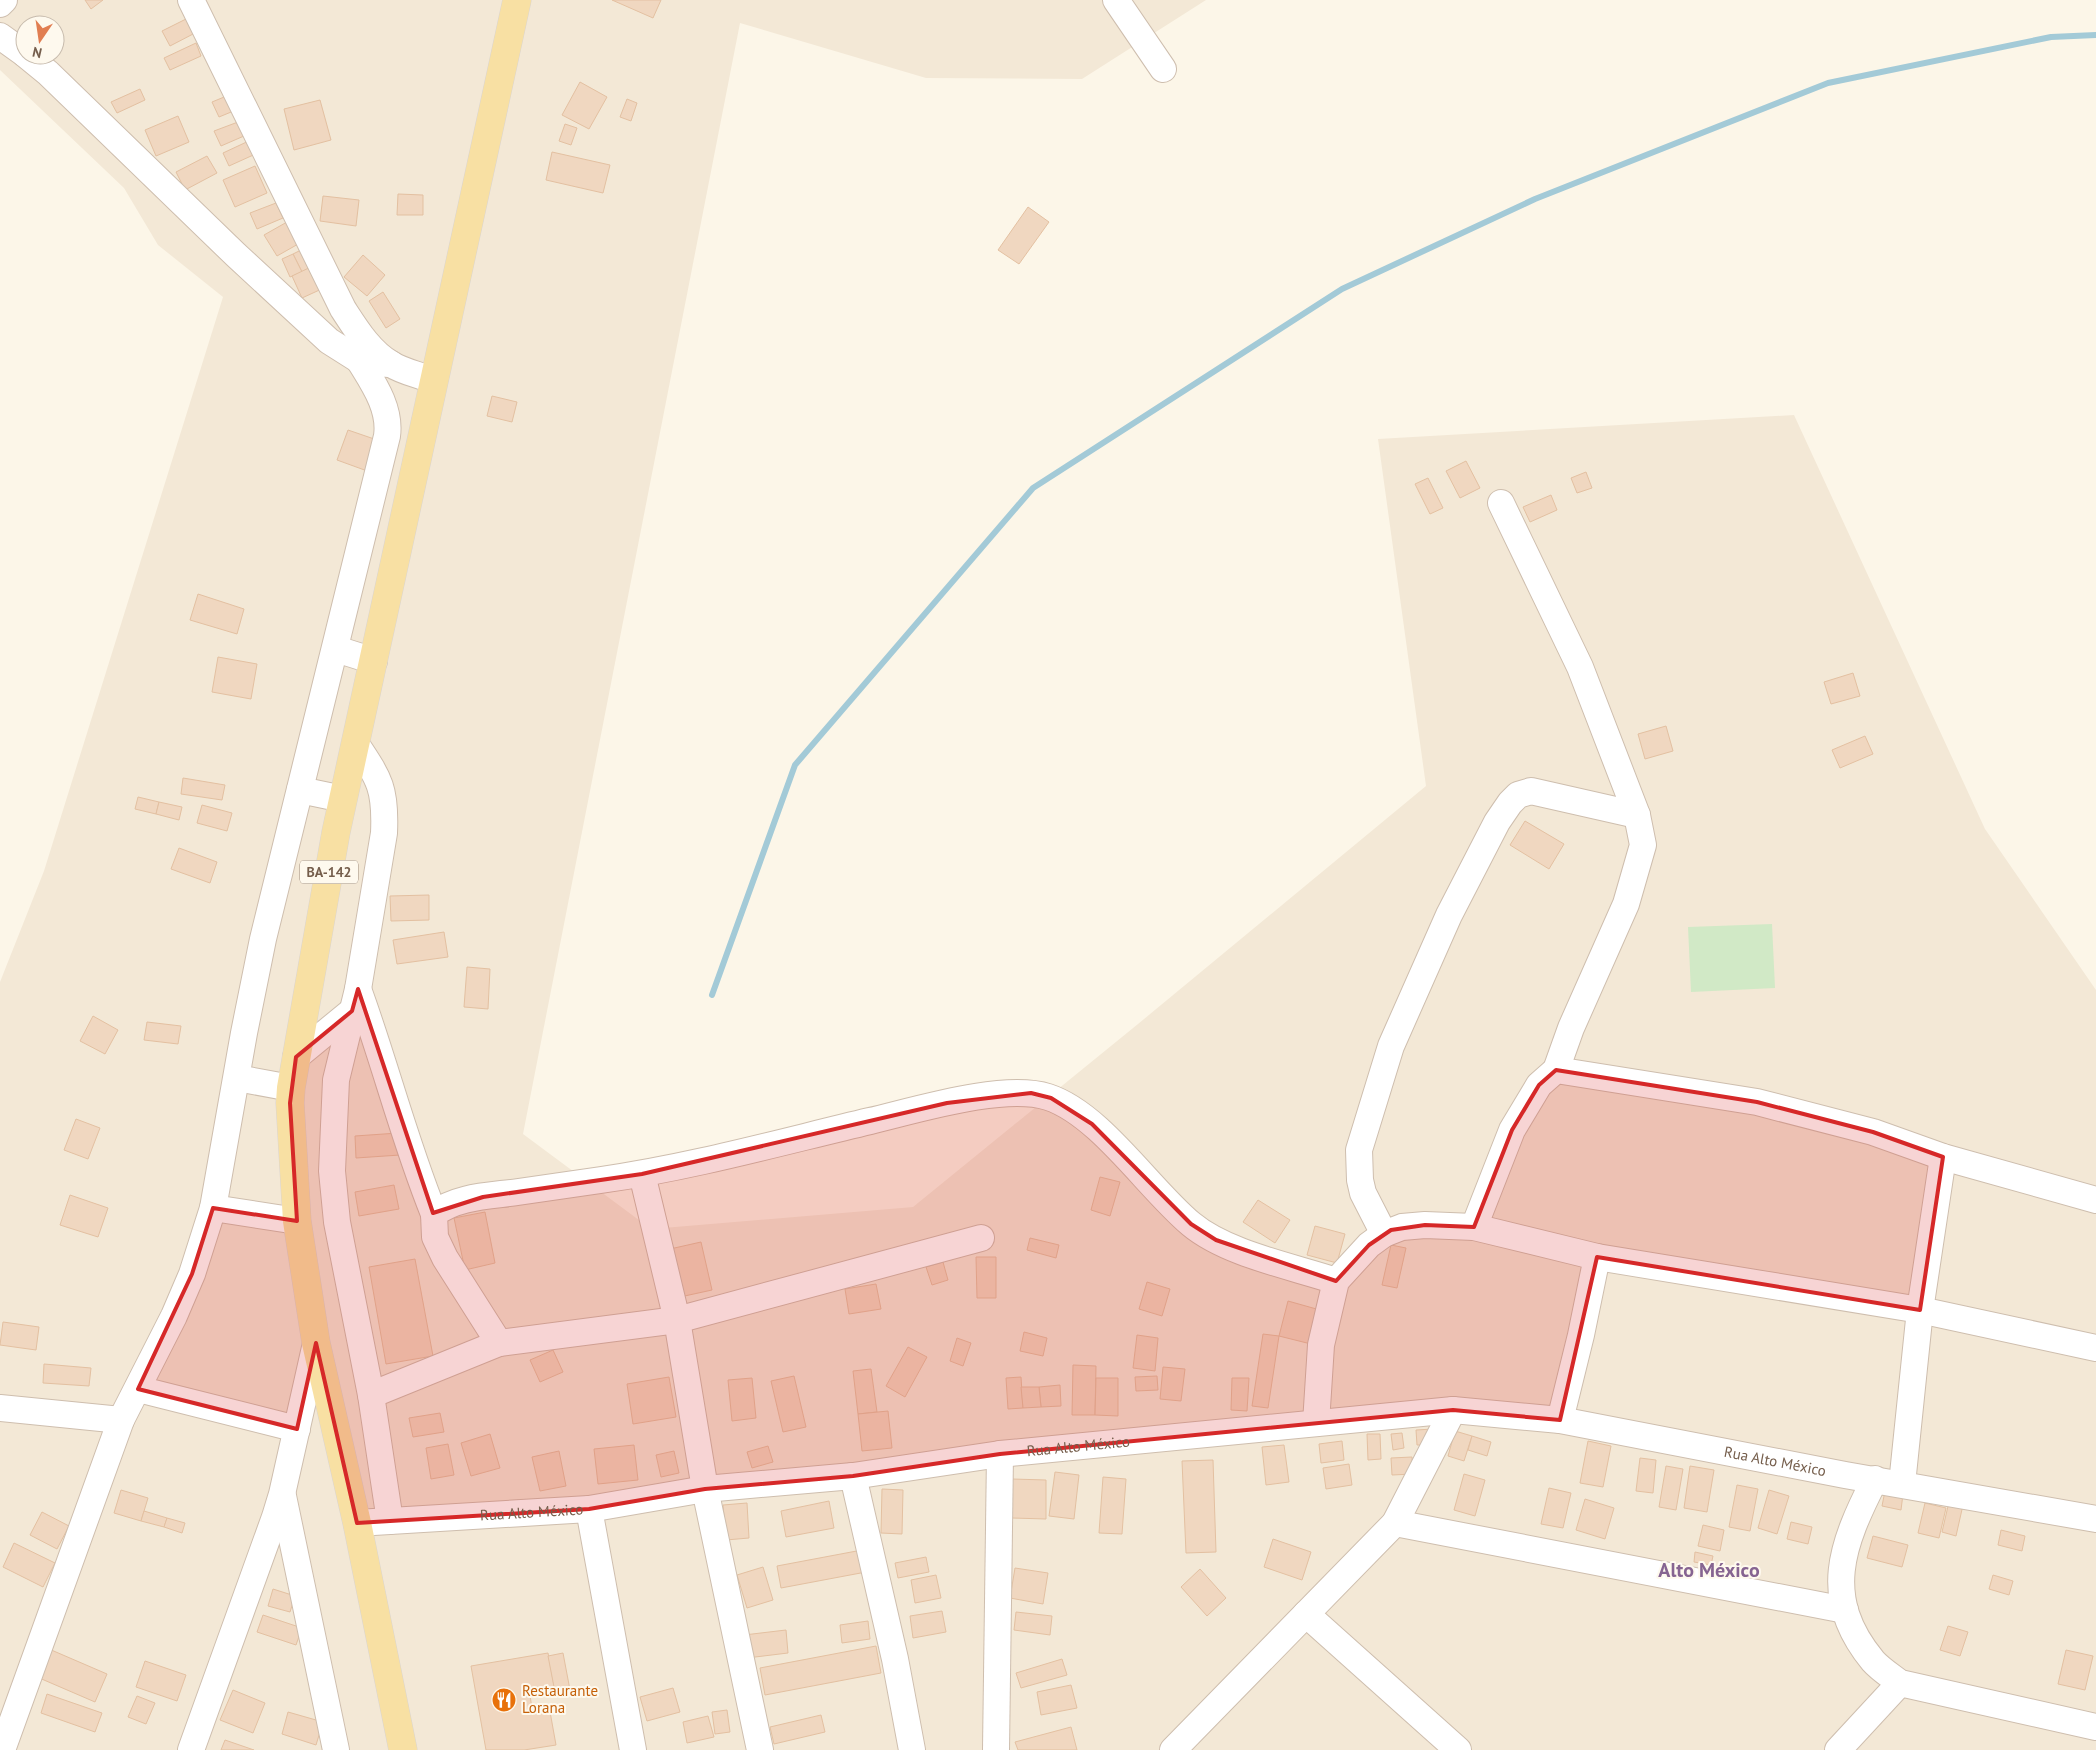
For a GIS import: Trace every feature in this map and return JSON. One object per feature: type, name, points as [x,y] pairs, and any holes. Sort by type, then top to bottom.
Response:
[{"type":"main road","name":"BA-142","points":[[403,1750],[357,1522],[316,1343],[296,1221],[290,1104],[291,1088],[343,799],[517,0]]},
{"type":"street","points":[[0,4],[4,0]]},
{"type":"street","points":[[192,0],[343,309],[364,340],[391,364]]},
{"type":"street","points":[[1116,0],[1163,69]]},
{"type":"street","points":[[11,42],[48,73],[236,255],[329,341],[359,360],[368,363],[391,364],[434,381]]},
{"type":"street","points":[[2,1750],[121,1420],[164,1338],[192,1274],[213,1208],[244,1033],[263,939],[336,649],[388,427],[376,387],[359,360]]},
{"type":"street","points":[[1474,1227],[1512,1130],[1539,1085],[1556,1070],[1571,1028],[1626,904],[1643,845],[1638,815],[1580,667],[1501,503]]},
{"type":"street","points":[[336,649],[374,661]]},
{"type":"street","points":[[356,744],[381,786],[385,810],[384,834],[355,1000],[336,1080],[332,1171],[336,1222],[371,1395],[390,1521]]},
{"type":"street","points":[[300,790],[343,799]]},
{"type":"street","points":[[1384,1234],[1363,1193],[1360,1180],[1359,1150],[1392,1046],[1448,915],[1497,822],[1518,795],[1531,791],[1638,815]]},
{"type":"street","points":[[296,1057],[355,1000]]},
{"type":"street","points":[[355,1000],[372,1026],[404,1132],[434,1214],[435,1237],[445,1258],[500,1343]]},
{"type":"street","points":[[1556,1070],[1758,1102],[1873,1132],[1943,1157],[2096,1200]]},
{"type":"street","points":[[236,1078],[291,1088]]},
{"type":"street","points":[[434,1214],[462,1201],[642,1174],[947,1103],[1010,1092],[1031,1093],[1051,1098],[1092,1124],[1192,1224],[1216,1240],[1236,1249],[1336,1281]]},
{"type":"street","points":[[1902,1484],[1920,1310],[1943,1157]]},
{"type":"street","points":[[642,1174],[677,1320],[706,1489],[760,1750]]},
{"type":"street","points":[[213,1208],[296,1221]]},
{"type":"street","points":[[1316,1423],[1321,1345],[1336,1281],[1369,1245],[1384,1234],[1409,1226],[1474,1227],[1596,1257],[1920,1310],[2096,1348]]},
{"type":"street","points":[[371,1395],[500,1343],[677,1320],[980,1238]]},
{"type":"street","points":[[1560,1420],[1581,1335],[1596,1257]]},
{"type":"street","points":[[191,1750],[282,1494],[316,1343]]},
{"type":"street","points":[[138,1389],[297,1429]]},
{"type":"street","points":[[0,1408],[121,1420]]},
{"type":"street","points":[[1173,1750],[1394,1522],[1453,1410]]},
{"type":"street","name":"Rua Alto México","points":[[357,1522],[589,1509],[706,1489],[853,1476],[1000,1454],[1453,1410],[1560,1420],[1845,1475],[1875,1478],[2096,1519]]},
{"type":"street","points":[[996,1750],[1000,1454]]},
{"type":"street","points":[[853,1476],[895,1659],[912,1750]]},
{"type":"street","points":[[1875,1478],[1846,1541],[1840,1574],[1844,1610],[1856,1635],[1874,1662],[1900,1683],[2096,1727]]},
{"type":"street","points":[[282,1494],[336,1750]]},
{"type":"street","points":[[589,1509],[633,1750]]},
{"type":"street","points":[[1394,1522],[1844,1610]]},
{"type":"street","points":[[1306,1614],[1458,1750]]},
{"type":"street","points":[[1838,1750],[1900,1683]]},
{"type":"highlighted area","points":[[358,989],[433,1213],[483,1197],[642,1174],[947,1103],[1031,1093],[1051,1098],[1092,1124],[1191,1224],[1216,1240],[1336,1281],[1369,1245],[1391,1230],[1425,1225],[1474,1227],[1512,1130],[1539,1085],[1556,1070],[1757,1102],[1873,1132],[1943,1157],[1920,1310],[1597,1257],[1560,1420],[1453,1410],[1000,1454],[853,1476],[705,1489],[589,1509],[357,1523],[316,1343],[297,1429],[138,1389],[192,1274],[213,1208],[297,1221],[290,1103],[296,1057],[352,1011]]},
{"type":"shaded area","points":[[0,0],[1206,0],[1082,79],[926,78],[740,23],[523,1134],[651,1229],[913,1207],[1426,786],[1378,439],[1794,415],[1985,829],[2096,990],[2096,1750],[0,1750],[0,982],[44,871],[223,297],[158,245],[124,188],[0,70]]},
{"type":"green space","points":[[1772,924],[1775,988],[1691,992],[1688,927]]},
{"type":"building","points":[[85,0],[103,0],[91,9]]},
{"type":"building","points":[[612,0],[661,0],[653,18]]},
{"type":"building","points":[[188,18],[195,33],[170,46],[162,31]]},
{"type":"building","points":[[196,43],[201,56],[170,70],[164,58]]},
{"type":"building","points":[[580,82],[607,97],[589,129],[562,115]]},
{"type":"building","points":[[140,89],[145,100],[117,113],[111,102]]},
{"type":"building","points":[[229,95],[236,110],[219,117],[212,102]]},
{"type":"building","points":[[627,99],[637,103],[631,121],[620,117]]},
{"type":"building","points":[[320,100],[331,140],[294,150],[284,109]]},
{"type":"building","points":[[178,116],[189,142],[156,156],[145,130]]},
{"type":"building","points":[[238,122],[244,136],[221,146],[214,131]]},
{"type":"building","points":[[565,124],[577,128],[571,145],[559,141]]},
{"type":"building","points":[[253,139],[260,152],[229,166],[223,153]]},
{"type":"building","points":[[552,152],[610,165],[603,193],[546,180]]},
{"type":"building","points":[[207,156],[217,173],[185,190],[176,172]]},
{"type":"building","points":[[255,166],[267,193],[235,207],[223,180]]},
{"type":"building","points":[[398,194],[423,195],[423,215],[397,215]]},
{"type":"building","points":[[323,196],[359,200],[356,226],[320,221]]},
{"type":"building","points":[[276,203],[283,218],[257,229],[250,213]]},
{"type":"building","points":[[1028,207],[1049,222],[1019,264],[998,250]]},
{"type":"building","points":[[287,222],[300,243],[277,256],[264,235]]},
{"type":"building","points":[[307,247],[315,265],[302,272],[293,254]]},
{"type":"building","points":[[293,254],[302,272],[290,277],[282,259]]},
{"type":"building","points":[[363,255],[385,275],[367,296],[344,277]]},
{"type":"building","points":[[315,265],[326,287],[302,298],[292,276]]},
{"type":"building","points":[[383,292],[400,319],[386,328],[369,301]]},
{"type":"building","points":[[492,396],[517,402],[512,422],[487,416]]},
{"type":"building","points":[[348,430],[380,441],[370,472],[337,460]]},
{"type":"building","points":[[1466,461],[1480,488],[1460,498],[1446,471]]},
{"type":"building","points":[[1586,472],[1592,488],[1577,493],[1571,478]]},
{"type":"building","points":[[1428,478],[1443,508],[1430,514],[1415,484]]},
{"type":"building","points":[[1551,495],[1557,510],[1530,522],[1523,507]]},
{"type":"building","points":[[198,594],[244,609],[237,634],[190,620]]},
{"type":"building","points":[[218,657],[257,664],[251,699],[212,692]]},
{"type":"building","points":[[1853,673],[1860,696],[1831,704],[1824,682]]},
{"type":"building","points":[[1666,726],[1673,751],[1645,759],[1638,734]]},
{"type":"building","points":[[1865,736],[1873,754],[1840,768],[1832,750]]},
{"type":"building","points":[[183,778],[225,785],[222,800],[181,794]]},
{"type":"building","points":[[138,797],[159,802],[156,814],[135,809]]},
{"type":"building","points":[[159,802],[182,807],[179,820],[156,814]]},
{"type":"building","points":[[202,805],[232,813],[227,831],[197,823]]},
{"type":"building","points":[[1525,821],[1564,844],[1549,869],[1510,845]]},
{"type":"building","points":[[179,848],[217,862],[210,883],[171,869]]},
{"type":"building","points":[[429,895],[429,920],[391,921],[390,896]]},
{"type":"building","points":[[444,932],[448,957],[397,964],[393,940]]},
{"type":"building","points":[[467,967],[490,969],[488,1009],[464,1007]]},
{"type":"building","points":[[93,1016],[118,1030],[105,1054],[80,1041]]},
{"type":"building","points":[[147,1022],[181,1026],[178,1044],[144,1040]]},
{"type":"building","points":[[76,1119],[100,1128],[88,1159],[64,1150]]},
{"type":"building","points":[[398,1133],[400,1155],[356,1158],[355,1136]]},
{"type":"building","points":[[1100,1177],[1120,1182],[1110,1216],[1091,1210]]},
{"type":"building","points":[[394,1185],[399,1209],[359,1216],[355,1192]]},
{"type":"building","points":[[70,1195],[108,1208],[98,1237],[60,1225]]},
{"type":"building","points":[[1258,1200],[1290,1220],[1275,1243],[1243,1222]]},
{"type":"building","points":[[485,1212],[495,1263],[465,1270],[454,1218]]},
{"type":"building","points":[[1315,1226],[1345,1234],[1337,1263],[1307,1255]]},
{"type":"building","points":[[1030,1238],[1059,1245],[1056,1258],[1027,1250]]},
{"type":"building","points":[[701,1242],[712,1290],[680,1297],[670,1249]]},
{"type":"building","points":[[1391,1245],[1406,1248],[1397,1288],[1382,1285]]},
{"type":"building","points":[[976,1257],[996,1257],[996,1298],[977,1298]]},
{"type":"building","points":[[415,1259],[433,1356],[386,1364],[369,1267]]},
{"type":"building","points":[[943,1262],[948,1280],[932,1285],[926,1267]]},
{"type":"building","points":[[1147,1282],[1170,1289],[1162,1316],[1139,1309]]},
{"type":"building","points":[[876,1284],[881,1309],[849,1314],[845,1289]]},
{"type":"building","points":[[1288,1301],[1320,1310],[1311,1344],[1279,1336]]},
{"type":"building","points":[[3,1322],[39,1327],[36,1350],[0,1345]]},
{"type":"building","points":[[1024,1332],[1047,1338],[1043,1356],[1020,1351]]},
{"type":"building","points":[[1263,1334],[1279,1336],[1268,1408],[1252,1406]]},
{"type":"building","points":[[1137,1335],[1158,1338],[1155,1371],[1133,1368]]},
{"type":"building","points":[[957,1338],[971,1343],[963,1366],[950,1361]]},
{"type":"building","points":[[908,1347],[927,1357],[905,1397],[886,1386]]},
{"type":"building","points":[[553,1350],[563,1372],[540,1382],[530,1360]]},
{"type":"building","points":[[44,1364],[91,1368],[89,1386],[43,1383]]},
{"type":"building","points":[[1073,1365],[1096,1366],[1095,1415],[1072,1415]]},
{"type":"building","points":[[1163,1367],[1185,1369],[1181,1401],[1160,1399]]},
{"type":"building","points":[[871,1369],[877,1412],[858,1414],[853,1371]]},
{"type":"building","points":[[794,1376],[806,1427],[783,1432],[771,1381]]},
{"type":"building","points":[[1157,1376],[1158,1390],[1136,1391],[1135,1377]]},
{"type":"building","points":[[669,1377],[676,1417],[633,1424],[627,1384]]},
{"type":"building","points":[[1021,1377],[1023,1408],[1008,1409],[1006,1378]]},
{"type":"building","points":[[752,1378],[756,1418],[732,1421],[728,1380]]},
{"type":"building","points":[[1096,1378],[1118,1378],[1118,1416],[1095,1415]]},
{"type":"building","points":[[1232,1378],[1249,1378],[1247,1411],[1231,1410]]},
{"type":"building","points":[[1060,1385],[1061,1406],[1041,1407],[1039,1387]]},
{"type":"building","points":[[1021,1387],[1039,1387],[1041,1407],[1023,1408]]},
{"type":"building","points":[[888,1411],[892,1448],[862,1451],[858,1414]]},
{"type":"building","points":[[440,1413],[444,1432],[413,1437],[409,1418]]},
{"type":"building","points":[[1433,1429],[1434,1445],[1417,1445],[1416,1430]]},
{"type":"building","points":[[1455,1431],[1472,1436],[1464,1461],[1448,1456]]},
{"type":"building","points":[[1402,1433],[1404,1448],[1393,1450],[1391,1434]]},
{"type":"building","points":[[490,1434],[500,1468],[471,1476],[461,1443]]},
{"type":"building","points":[[1367,1434],[1380,1434],[1381,1459],[1368,1460]]},
{"type":"building","points":[[1472,1436],[1491,1442],[1487,1456],[1468,1450]]},
{"type":"building","points":[[1342,1441],[1344,1460],[1321,1463],[1319,1444]]},
{"type":"building","points":[[1588,1441],[1611,1446],[1603,1487],[1580,1483]]},
{"type":"building","points":[[448,1444],[454,1475],[431,1479],[426,1448]]},
{"type":"building","points":[[634,1445],[638,1480],[598,1484],[594,1449]]},
{"type":"building","points":[[1284,1445],[1289,1482],[1266,1485],[1262,1447]]},
{"type":"building","points":[[768,1446],[773,1462],[752,1468],[747,1452]]},
{"type":"building","points":[[559,1451],[566,1486],[540,1491],[532,1457]]},
{"type":"building","points":[[674,1451],[679,1473],[661,1477],[656,1455]]},
{"type":"building","points":[[1412,1457],[1413,1474],[1392,1475],[1391,1458]]},
{"type":"building","points":[[1640,1458],[1656,1460],[1653,1493],[1636,1491]]},
{"type":"building","points":[[1213,1460],[1216,1552],[1186,1553],[1182,1461]]},
{"type":"building","points":[[1349,1464],[1352,1485],[1326,1489],[1323,1468]]},
{"type":"building","points":[[1666,1466],[1683,1469],[1676,1510],[1659,1507]]},
{"type":"building","points":[[1690,1466],[1714,1470],[1707,1512],[1684,1508]]},
{"type":"building","points":[[1055,1472],[1079,1475],[1074,1519],[1049,1516]]},
{"type":"building","points":[[1464,1474],[1485,1480],[1475,1516],[1454,1510]]},
{"type":"building","points":[[1103,1477],[1126,1479],[1122,1534],[1099,1533]]},
{"type":"building","points":[[1012,1479],[1046,1480],[1046,1519],[1012,1518]]},
{"type":"building","points":[[1737,1485],[1758,1489],[1750,1531],[1729,1527]]},
{"type":"building","points":[[1549,1488],[1571,1493],[1563,1528],[1541,1524]]},
{"type":"building","points":[[882,1489],[903,1490],[902,1534],[881,1533]]},
{"type":"building","points":[[121,1490],[148,1498],[141,1521],[114,1513]]},
{"type":"building","points":[[1769,1490],[1789,1496],[1777,1534],[1758,1528]]},
{"type":"building","points":[[1885,1491],[1903,1494],[1901,1510],[1882,1506]]},
{"type":"building","points":[[1585,1499],[1614,1508],[1605,1539],[1576,1530]]},
{"type":"building","points":[[829,1501],[834,1528],[786,1537],[781,1511]]},
{"type":"building","points":[[1949,1502],[1963,1505],[1956,1536],[1942,1532]]},
{"type":"building","points":[[747,1503],[749,1538],[726,1540],[723,1505]]},
{"type":"building","points":[[1925,1503],[1946,1508],[1939,1538],[1918,1533]]},
{"type":"building","points":[[144,1511],[167,1518],[164,1527],[141,1521]]},
{"type":"building","points":[[42,1512],[69,1526],[57,1549],[30,1535]]},
{"type":"building","points":[[167,1518],[185,1523],[182,1533],[164,1527]]},
{"type":"building","points":[[1791,1522],[1812,1527],[1808,1544],[1787,1539]]},
{"type":"building","points":[[1703,1525],[1724,1530],[1720,1551],[1698,1546]]},
{"type":"building","points":[[2001,1530],[2025,1536],[2022,1551],[1998,1545]]},
{"type":"building","points":[[1873,1536],[1908,1545],[1902,1567],[1867,1558]]},
{"type":"building","points":[[1273,1539],[1311,1552],[1302,1580],[1264,1567]]},
{"type":"building","points":[[14,1543],[55,1563],[43,1587],[3,1567]]},
{"type":"building","points":[[862,1550],[866,1572],[781,1588],[777,1566]]},
{"type":"building","points":[[1695,1552],[1713,1556],[1711,1565],[1694,1562]]},
{"type":"building","points":[[926,1557],[929,1572],[898,1578],[895,1563]]},
{"type":"building","points":[[763,1567],[773,1600],[747,1608],[737,1575]]},
{"type":"building","points":[[1015,1568],[1048,1573],[1043,1604],[1010,1598]]},
{"type":"building","points":[[1200,1569],[1226,1598],[1207,1616],[1181,1587]]},
{"type":"building","points":[[936,1575],[941,1598],[915,1603],[911,1580]]},
{"type":"building","points":[[1993,1575],[2013,1581],[2009,1595],[1989,1589]]},
{"type":"building","points":[[273,1589],[295,1596],[290,1612],[268,1606]]},
{"type":"building","points":[[942,1611],[946,1632],[913,1638],[910,1616]]},
{"type":"building","points":[[1016,1612],[1052,1616],[1050,1635],[1014,1630]]},
{"type":"building","points":[[263,1615],[302,1628],[296,1645],[257,1632]]},
{"type":"building","points":[[868,1621],[870,1639],[842,1643],[840,1625]]},
{"type":"building","points":[[1948,1626],[1968,1632],[1960,1656],[1940,1650]]},
{"type":"building","points":[[786,1630],[788,1653],[747,1658],[744,1635]]},
{"type":"building","points":[[876,1646],[881,1673],[765,1695],[760,1668]]},
{"type":"building","points":[[49,1649],[107,1674],[95,1702],[37,1677]]},
{"type":"building","points":[[2066,1650],[2093,1656],[2085,1690],[2058,1684]]},
{"type":"building","name":"Restaurante Lorana","points":[[548,1653],[555,1691],[530,1695],[532,1709],[549,1706],[556,1745],[524,1750],[486,1750],[471,1666]]},
{"type":"building","points":[[563,1653],[570,1690],[555,1692],[548,1656]]},
{"type":"building","points":[[1062,1659],[1067,1675],[1021,1688],[1016,1673]]},
{"type":"building","points":[[145,1661],[186,1675],[177,1701],[136,1687]]},
{"type":"building","points":[[1071,1685],[1077,1708],[1041,1715],[1037,1692]]},
{"type":"building","points":[[673,1688],[680,1712],[647,1721],[640,1697]]},
{"type":"building","points":[[233,1690],[265,1703],[253,1733],[220,1720]]},
{"type":"building","points":[[47,1694],[102,1713],[95,1732],[41,1713]]},
{"type":"building","points":[[137,1696],[155,1703],[146,1724],[128,1717]]},
{"type":"building","points":[[727,1710],[730,1732],[715,1734],[712,1712]]},
{"type":"building","points":[[288,1712],[323,1722],[316,1745],[282,1734]]},
{"type":"building","points":[[821,1715],[825,1732],[774,1744],[770,1727]]},
{"type":"building","points":[[708,1716],[714,1737],[687,1743],[683,1722]]},
{"type":"building","points":[[1071,1727],[1077,1750],[1018,1750],[1015,1742]]},
{"type":"building","points":[[225,1740],[254,1750],[221,1750]]},
{"type":"waterway","points":[[712,995],[795,765],[1033,488],[1342,289],[1535,199],[1828,83],[2051,37],[2096,35]]},
{"type":"place","name":"Restaurante Lorana","points":[[504,1700]]},
{"type":"district","name":"Alto México","points":[[1709,1570]]}]
